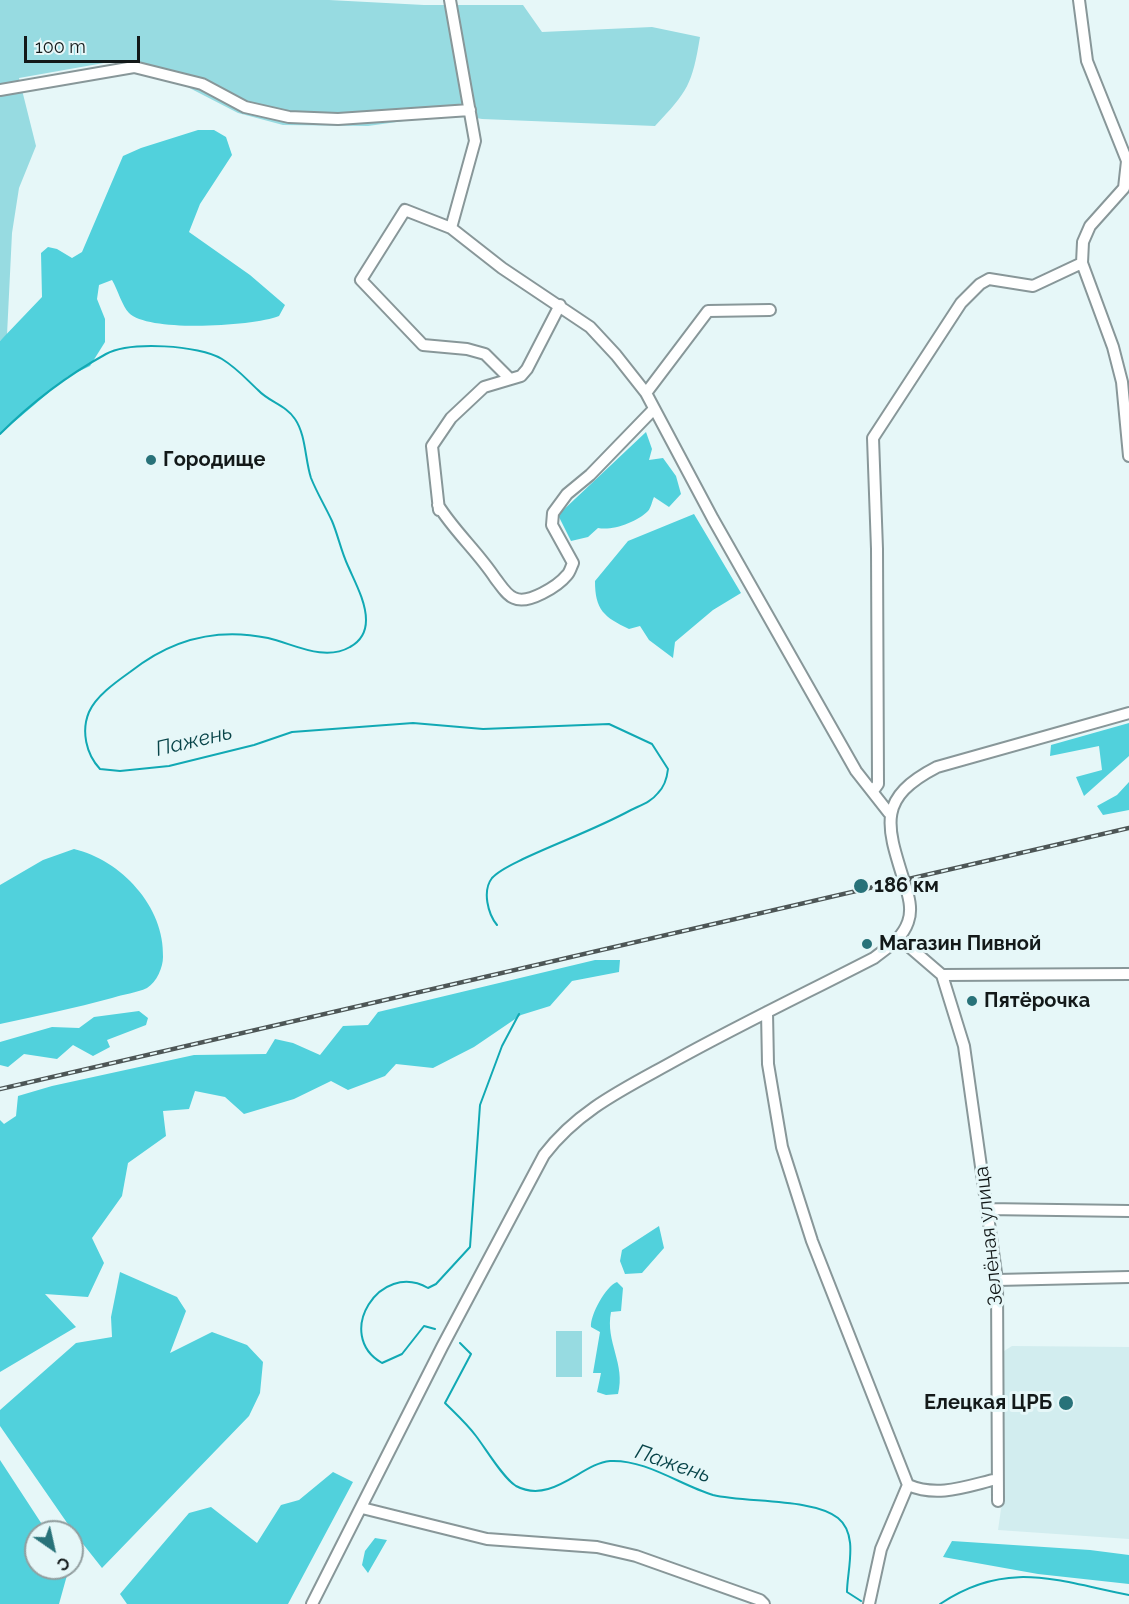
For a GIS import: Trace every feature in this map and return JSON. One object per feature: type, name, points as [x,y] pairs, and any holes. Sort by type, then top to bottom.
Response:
[{"type":"street","points":[[450,0],[475,141],[451,228]]},
{"type":"street","points":[[1079,0],[1087,61],[1127,161],[1126,188],[1090,226],[1083,242],[1082,263],[1113,347],[1122,382],[1129,456]]},
{"type":"street","points":[[0,90],[134,67],[202,84],[245,107],[289,117],[338,119],[470,110]]},
{"type":"street","points":[[312,1604],[441,1347],[544,1155],[562,1132],[585,1112],[619,1092],[767,1012],[874,958],[899,938],[909,920],[910,900],[891,833],[889,813],[856,771],[653,410],[646,393],[590,327],[502,268],[451,228],[405,210],[361,280],[423,345],[467,349],[485,354],[509,378]]},
{"type":"street","points":[[873,791],[878,784],[877,549],[873,438],[962,303],[980,284],[989,279],[1033,286],[1082,263]]},
{"type":"street","points":[[440,520],[432,446],[451,418],[484,387],[521,375],[527,369],[560,305]]},
{"type":"street","points":[[646,393],[708,311],[770,310]]},
{"type":"street","points":[[438,505],[448,520],[469,542],[503,589],[513,598],[525,600],[537,595],[569,574],[573,563],[552,525],[553,513],[567,494],[653,410]]},
{"type":"street","points":[[889,813],[897,796],[914,779],[936,767],[1129,714]]},
{"type":"street","points":[[899,938],[942,975],[1129,974]]},
{"type":"street","name":"Зелёная улица","points":[[942,975],[964,1046],[997,1280],[998,1501]]},
{"type":"street","points":[[767,1012],[768,1064],[782,1147],[812,1241],[908,1485],[919,1490],[956,1491],[997,1479]]},
{"type":"street","points":[[986,1209],[1129,1211]]},
{"type":"street","points":[[997,1280],[1129,1277]]},
{"type":"street","points":[[869,1604],[881,1549],[908,1485]]},
{"type":"street","points":[[362,1508],[487,1539],[597,1547],[627,1554],[760,1600],[764,1604]]},
{"type":"shaded area","points":[[0,0],[329,0],[424,5],[523,5],[542,32],[652,27],[700,37],[687,86],[675,104],[655,126],[482,119],[454,114],[368,126],[283,125],[238,113],[139,62],[115,61],[19,78],[36,146],[19,188],[12,233],[7,335],[0,341]]},
{"type":"shaded area","points":[[198,130],[214,130],[226,137],[232,155],[200,204],[189,232],[250,275],[285,305],[279,316],[226,325],[157,323],[140,319],[129,313],[112,280],[99,285],[97,299],[105,319],[105,342],[90,366],[67,377],[0,434],[0,341],[42,297],[41,253],[48,247],[57,249],[72,258],[82,252],[123,156]]},
{"type":"shaded area","points":[[646,432],[652,449],[649,460],[663,458],[676,476],[681,494],[669,507],[654,497],[649,510],[638,519],[618,527],[598,528],[588,537],[571,541],[558,515]]},
{"type":"shaded area","points":[[694,514],[741,593],[713,610],[675,642],[673,658],[649,640],[640,626],[629,629],[607,616],[599,606],[595,581],[628,541]]},
{"type":"shaded area","points":[[1129,723],[1129,756],[1084,796],[1076,777],[1102,770],[1099,746],[1050,756],[1051,745]]},
{"type":"shaded area","points":[[1129,782],[1129,810],[1103,815],[1097,806],[1117,795]]},
{"type":"shaded area","points":[[74,849],[108,863],[137,888],[157,921],[162,938],[161,970],[151,985],[139,991],[0,1024],[0,885],[43,860]]},
{"type":"shaded area","points":[[595,960],[620,960],[619,972],[572,981],[550,1006],[521,1015],[474,1047],[433,1068],[396,1064],[385,1076],[348,1090],[331,1081],[294,1099],[244,1114],[225,1097],[195,1091],[189,1109],[163,1111],[166,1136],[128,1163],[122,1196],[92,1238],[104,1263],[88,1297],[45,1294],[76,1327],[0,1372],[0,1120],[4,1124],[16,1116],[18,1096],[52,1086],[194,1055],[266,1054],[275,1039],[293,1043],[320,1055],[343,1026],[368,1025],[378,1012]]},
{"type":"shaded area","points":[[139,1011],[148,1018],[146,1025],[107,1040],[110,1047],[93,1056],[73,1045],[57,1059],[24,1054],[8,1067],[0,1065],[0,1042],[52,1027],[79,1028],[94,1017]]},
{"type":"shaded area","points":[[659,1226],[664,1248],[642,1273],[625,1274],[620,1261],[622,1250]]},
{"type":"shaded area","points":[[120,1272],[177,1297],[186,1311],[170,1353],[212,1332],[247,1345],[263,1362],[260,1393],[249,1416],[102,1568],[84,1545],[84,1520],[65,1520],[0,1426],[0,1410],[76,1343],[112,1337],[111,1317]]},
{"type":"shaded area","points":[[617,1282],[623,1288],[621,1311],[611,1312],[610,1323],[620,1383],[618,1394],[606,1395],[597,1392],[601,1373],[593,1373],[600,1332],[591,1327],[591,1322],[604,1295]]},
{"type":"shaded area","points":[[556,1331],[582,1331],[582,1377],[556,1377]]},
{"type":"shaded area","name":"Елецкая ЦРБ","points":[[1012,1346],[1129,1347],[1129,1539],[998,1530],[1002,1502],[1004,1351]]},
{"type":"shaded area","points":[[0,1460],[39,1520],[24,1520],[24,1580],[66,1580],[59,1604],[0,1604]]},
{"type":"shaded area","points":[[333,1472],[353,1482],[288,1604],[127,1604],[120,1594],[189,1513],[211,1507],[257,1543],[281,1505],[299,1500]]},
{"type":"shaded area","points":[[375,1538],[387,1540],[368,1573],[362,1565],[365,1551]]},
{"type":"shaded area","points":[[952,1541],[1090,1550],[1129,1555],[1129,1584],[1038,1574],[943,1557]]},
{"type":"waterway","name":"Пажень","points":[[0,434],[50,390],[92,362],[117,350],[131,347],[164,346],[198,350],[222,359],[262,394],[287,410],[299,425],[311,478],[332,521],[362,599],[366,613],[364,632],[354,645],[340,651],[319,652],[268,638],[230,634],[212,635],[178,644],[145,661],[96,700],[89,712],[85,727],[86,742],[91,756],[100,769],[120,771],[169,766],[254,745],[292,732],[413,723],[483,729],[609,724],[652,744],[668,769],[665,782],[660,790],[646,803],[506,867],[495,875],[489,883],[487,896],[491,915],[497,925]]},
{"type":"waterway","name":"Пажень","points":[[435,1329],[424,1326],[402,1354],[382,1363],[368,1351],[362,1336],[362,1320],[369,1304],[379,1292],[394,1284],[410,1282],[428,1288],[436,1284],[470,1247],[480,1105],[502,1046],[519,1014]]},
{"type":"waterway","name":"Пажень","points":[[460,1343],[471,1354],[445,1403],[469,1427],[500,1470],[516,1486],[529,1490],[542,1490],[554,1487],[599,1463],[623,1461],[649,1468],[713,1495],[813,1507],[838,1518],[844,1525],[850,1543],[847,1592],[861,1601]]},
{"type":"waterway","name":"Пажень","points":[[940,1604],[964,1590],[1010,1578],[1033,1577],[1055,1580],[1129,1595]]},
{"type":"railway","points":[[0,1089],[1129,828]]},
{"type":"place","name":"Городище","points":[[151,460]]},
{"type":"place","name":"186 км","points":[[861,886]]},
{"type":"place","name":"Магазин Пивной","points":[[867,944]]},
{"type":"place","name":"Пятёрочка","points":[[972,1001]]},
{"type":"place","name":"Елецкая ЦРБ","points":[[1066,1403]]}]
